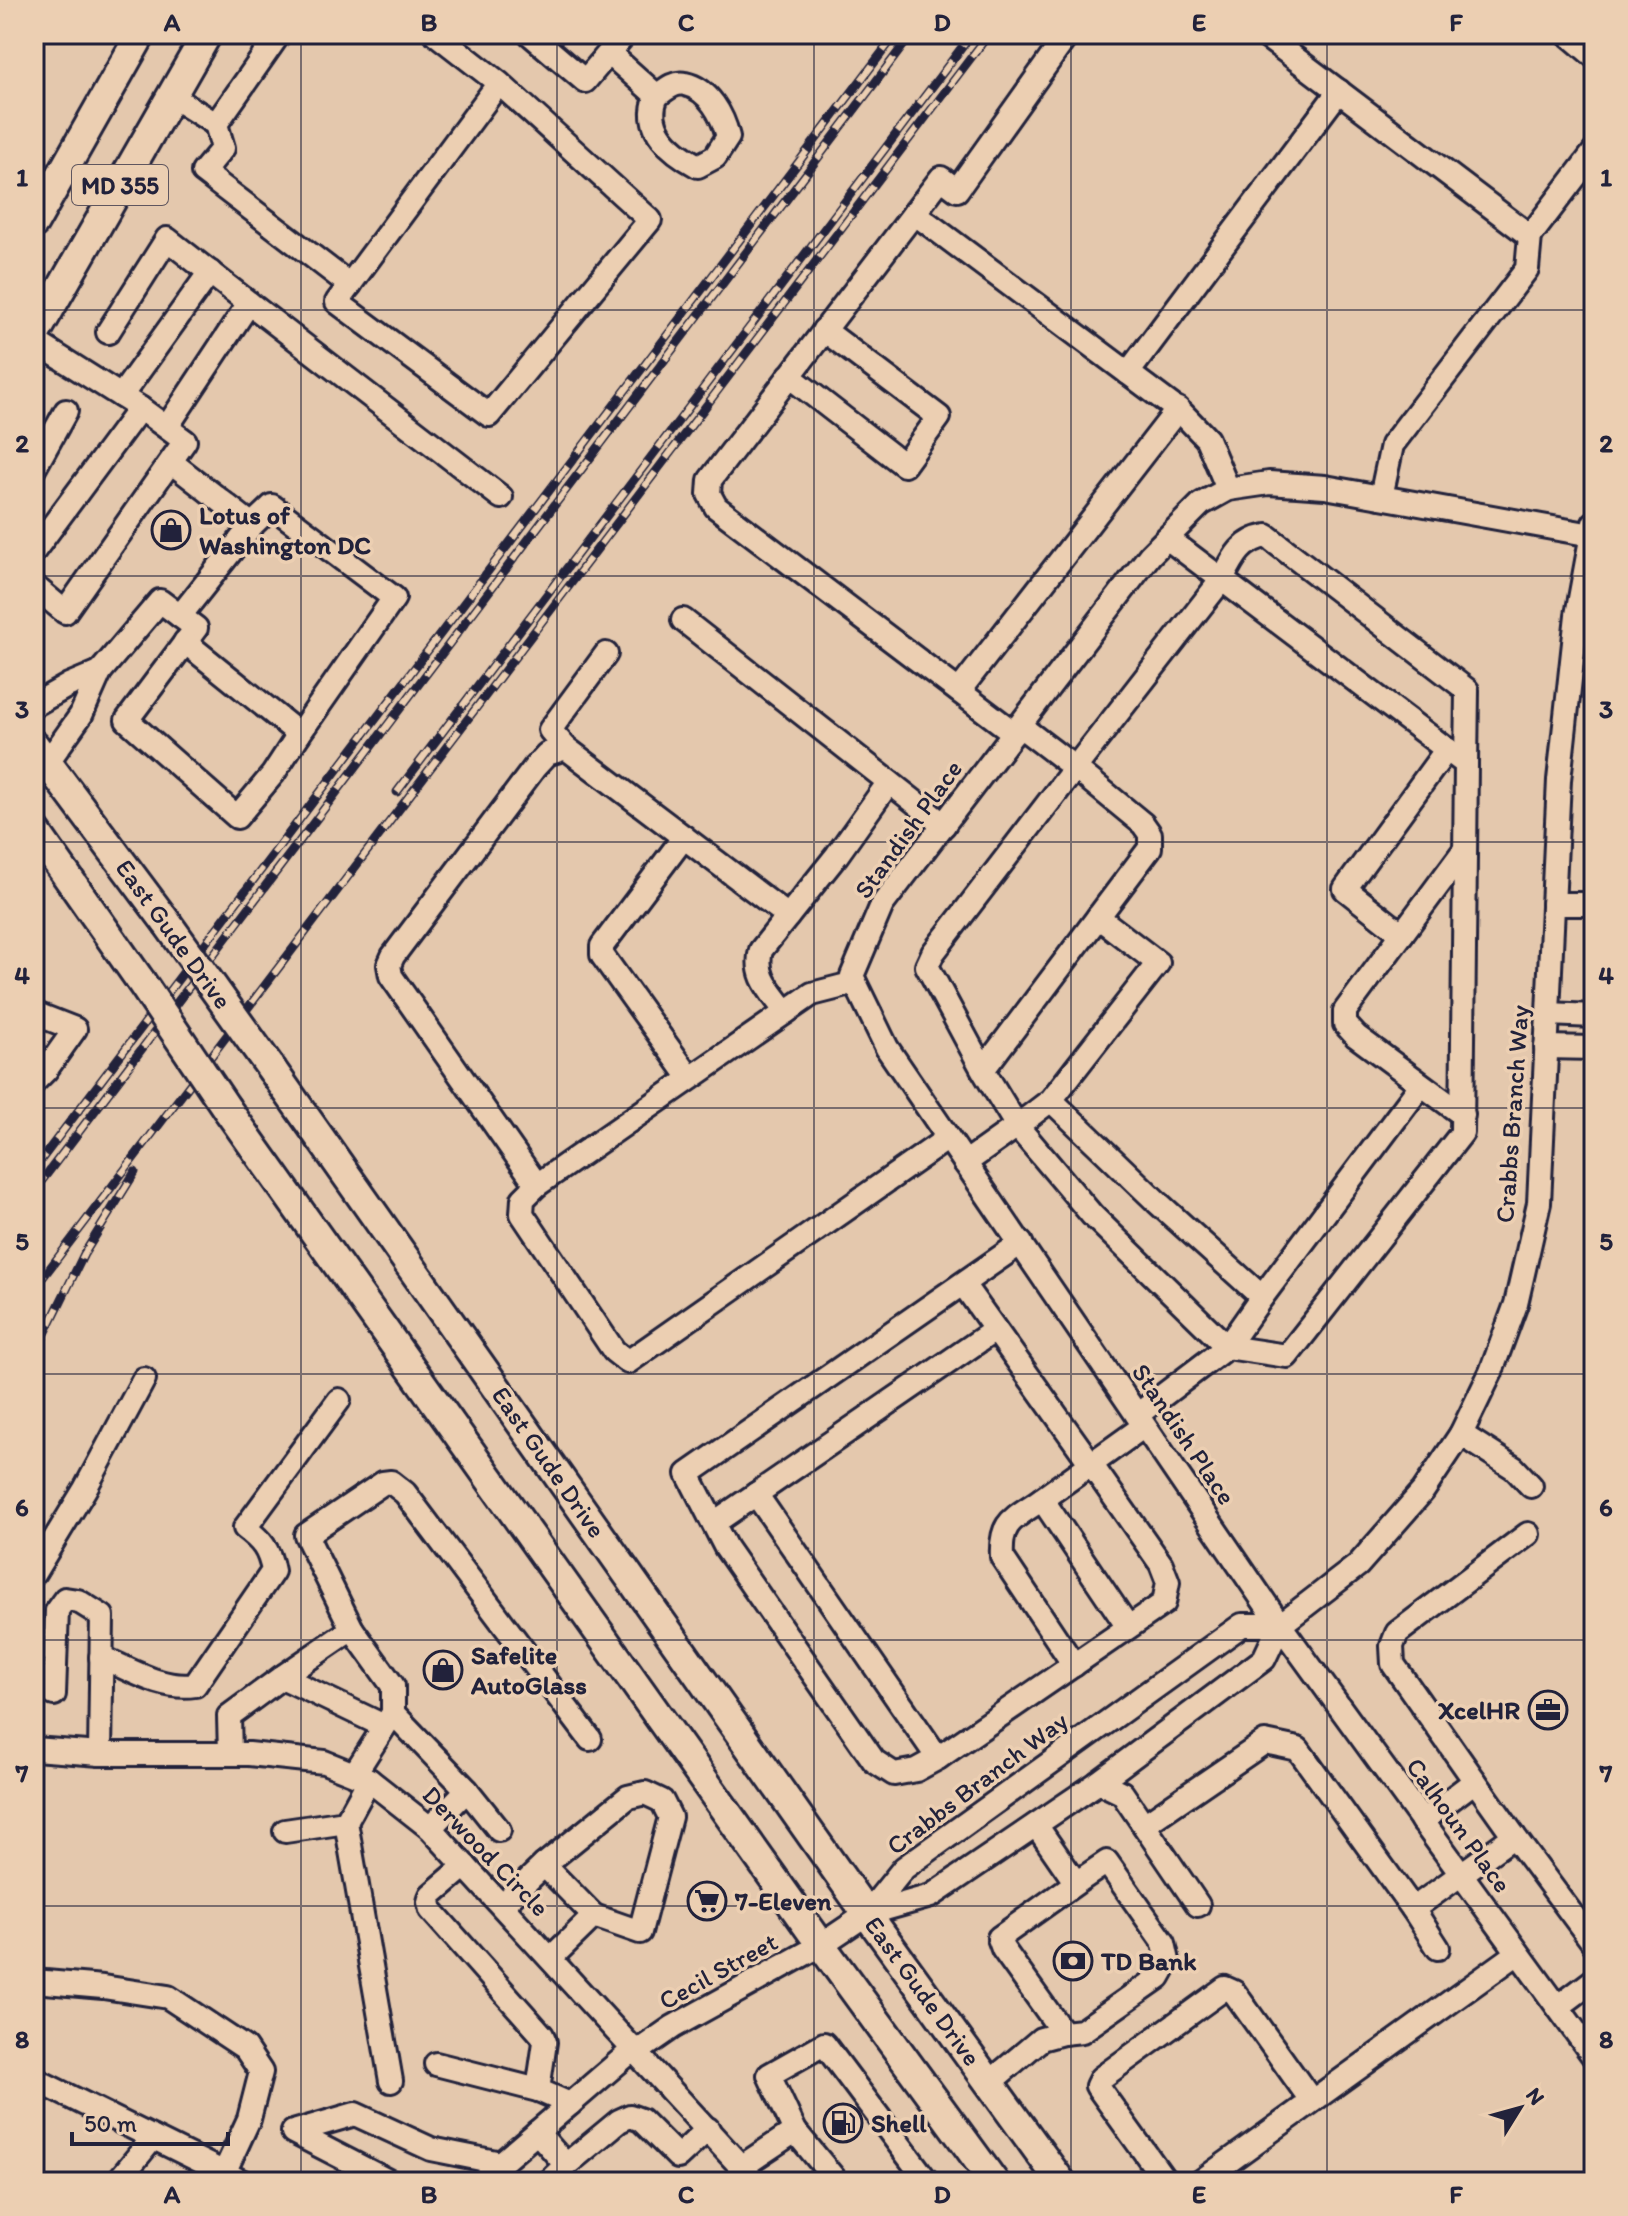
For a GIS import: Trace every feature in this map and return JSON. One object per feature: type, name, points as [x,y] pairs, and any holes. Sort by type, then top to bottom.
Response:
[{"type":"main road","name":"MD 355","points":[[34,223],[141,34]]},
{"type":"main road","name":"MD 355","points":[[34,338],[207,34]]},
{"type":"main road","name":"East Gude Drive","points":[[41,754],[273,1071],[867,1914],[1061,2182]]},
{"type":"main road","name":"East Gude Drive","points":[[36,835],[821,1945],[994,2182]]},
{"type":"street","points":[[216,124],[279,34]]},
{"type":"street","points":[[436,34],[499,83],[650,220],[489,415],[337,302],[499,83]]},
{"type":"street","points":[[530,34],[585,81],[625,34]]},
{"type":"street","points":[[983,1070],[1150,848],[1150,834],[1143,824],[1075,768],[959,691],[716,507],[709,494],[710,480],[941,178],[957,190],[1068,34]]},
{"type":"street","points":[[1263,34],[1530,236]]},
{"type":"street","points":[[1568,34],[1594,56]]},
{"type":"street","points":[[609,53],[657,96]]},
{"type":"street","points":[[1128,373],[1339,91]]},
{"type":"street","points":[[171,96],[216,124],[223,148],[203,172],[350,285]]},
{"type":"street","points":[[1381,497],[1392,445],[1527,269],[1530,236],[1594,152]]},
{"type":"street","points":[[914,213],[1178,409],[1207,439],[1228,489]]},
{"type":"street","points":[[108,332],[167,239],[501,497]]},
{"type":"street","points":[[34,551],[131,402],[210,272]]},
{"type":"street","points":[[167,427],[249,303]]},
{"type":"street","points":[[789,376],[904,465],[939,417],[824,330]]},
{"type":"street","points":[[34,338],[185,441],[65,612],[34,586]]},
{"type":"street","points":[[959,691],[1178,409]]},
{"type":"street","points":[[34,469],[66,411]]},
{"type":"street","points":[[171,462],[252,525]]},
{"type":"street","name":"Standish Place","points":[[1280,1625],[887,1048],[852,976],[882,905],[1150,555],[1201,504],[1228,489],[1269,483],[1325,487],[1593,529]]},
{"type":"street","points":[[41,754],[81,715],[100,672],[160,601],[180,616],[196,628],[127,720],[237,817],[273,774],[394,598],[272,506],[252,525],[180,616]]},
{"type":"street","name":"Crabbs Branch Way","points":[[867,1914],[931,1896],[1099,1782],[1264,1659],[1280,1625],[1358,1565],[1423,1491],[1461,1434],[1491,1372],[1516,1304],[1539,1203],[1559,780],[1577,615],[1590,579],[1593,529]]},
{"type":"street","points":[[1267,536],[1467,690],[1462,1133],[1287,1356],[1227,1347],[1092,1215],[1017,1126],[927,966],[933,953],[1223,578],[1232,559],[1251,539],[1267,536]]},
{"type":"street","points":[[1167,538],[1466,764]]},
{"type":"street","points":[[683,620],[944,825]]},
{"type":"street","points":[[185,642],[299,734]]},
{"type":"street","points":[[606,654],[550,730],[566,748],[788,916]]},
{"type":"street","points":[[34,705],[100,672]]},
{"type":"street","points":[[537,1185],[391,976],[389,965],[535,767],[547,754],[566,748]]},
{"type":"street","points":[[1402,934],[1345,889],[1447,749]]},
{"type":"street","points":[[786,1012],[763,980],[757,964],[761,950],[837,855],[889,782]]},
{"type":"street","points":[[684,837],[602,946],[602,955],[690,1078]]},
{"type":"street","points":[[1463,1115],[1356,1036],[1345,1024],[1345,1011],[1465,849]]},
{"type":"street","points":[[1553,904],[1594,904]]},
{"type":"street","points":[[965,1163],[1051,1100],[1158,963],[1098,917]]},
{"type":"street","points":[[855,983],[812,994],[690,1078],[537,1185],[523,1199],[522,1214],[614,1351],[628,1362],[948,1138]]},
{"type":"street","points":[[34,1013],[75,1029],[34,1082]]},
{"type":"street","points":[[1548,1014],[1594,1016]]},
{"type":"street","points":[[1546,1047],[1594,1048]]},
{"type":"street","points":[[1074,1665],[1002,1557],[1001,1537],[1008,1523],[1091,1464],[1227,1347],[1421,1085]]},
{"type":"street","points":[[1051,1100],[1262,1297]]},
{"type":"street","points":[[963,1284],[1161,1564],[1168,1582],[1164,1603],[938,1758],[916,1770],[894,1774],[874,1761],[726,1548],[688,1474],[1021,1243]]},
{"type":"street","points":[[714,1523],[995,1330]]},
{"type":"street","points":[[34,1573],[85,1489],[144,1379]]},
{"type":"street","points":[[101,1657],[164,1684],[179,1687],[195,1685],[273,1571],[264,1543],[245,1528],[339,1400]]},
{"type":"street","points":[[1461,1434],[1514,1468],[1531,1486]]},
{"type":"street","points":[[391,2081],[346,1822],[362,1776],[389,1720],[393,1686],[352,1629],[306,1535],[383,1483],[391,1482],[405,1493],[590,1739]]},
{"type":"street","points":[[756,1494],[938,1758]]},
{"type":"street","points":[[1042,1499],[1128,1627]]},
{"type":"street","points":[[1528,1534],[1397,1633],[1392,1646],[1393,1664],[1594,1944]]},
{"type":"street","points":[[54,1694],[57,1610],[65,1599],[78,1601],[111,1622],[101,1657],[100,1754]]},
{"type":"street","name":"Crabbs Branch Way","points":[[867,1914],[904,1868],[1242,1625],[1280,1625]]},
{"type":"street","name":"Calhoun Place","points":[[1280,1625],[1594,2057]]},
{"type":"street","points":[[230,1754],[229,1716],[352,1629]]},
{"type":"street","points":[[282,1677],[389,1720],[467,1790],[499,1830]]},
{"type":"street","points":[[1144,1825],[1265,1742],[1298,1749],[1438,1948]]},
{"type":"street","name":"Derwood Circle","points":[[34,1749],[100,1754],[230,1754],[324,1762],[362,1776],[410,1809],[430,1828],[748,2174]]},
{"type":"street","points":[[1422,1821],[1475,1781]]},
{"type":"street","points":[[1099,1782],[1122,1793],[1198,1905]]},
{"type":"street","points":[[430,1828],[467,1790]]},
{"type":"street","points":[[502,1905],[544,1865],[628,1797],[645,1793],[662,1801],[670,1817],[640,1932],[594,1916],[544,1865]]},
{"type":"street","points":[[285,1831],[346,1822]]},
{"type":"street","points":[[1036,1825],[1076,1883]]},
{"type":"street","points":[[1413,1909],[1514,1836]]},
{"type":"street","points":[[989,2083],[1041,2039],[1082,2031],[1159,1977],[1168,1961],[1164,1943],[1107,1862],[999,1938],[1003,1949],[1063,2033]]},
{"type":"street","points":[[465,1866],[431,1895],[431,1910],[542,2035],[545,2042],[538,2090]]},
{"type":"street","name":"Cecil Street","points":[[482,2182],[636,2050],[821,1945],[867,1914]]},
{"type":"street","points":[[551,1958],[594,1916]]},
{"type":"street","points":[[1200,2182],[1518,1953]]},
{"type":"street","points":[[1558,2007],[1594,1980]]},
{"type":"street","points":[[34,1981],[168,1997],[245,2048],[261,2072],[233,2177],[34,2079]]},
{"type":"street","points":[[1166,2182],[1097,2086],[1101,2078],[1225,1988],[1234,1992],[1311,2100]]},
{"type":"street","points":[[837,2182],[795,2131],[769,2075],[824,2044],[926,2180],[922,2182]]},
{"type":"street","points":[[436,2064],[538,2090],[570,2104]]},
{"type":"street","points":[[390,2182],[293,2132],[355,2114],[431,2149],[501,2163]]},
{"type":"street","points":[[548,2182],[619,2121],[630,2116],[641,2120],[678,2157],[708,2129]]},
{"type":"street","points":[[748,2174],[795,2131]]},
{"type":"street","points":[[537,2132],[566,2165]]},
{"type":"street","points":[[117,2182],[153,2138]]},
{"type":"railway","points":[[34,1169],[896,34]]},
{"type":"railway","points":[[34,1191],[912,34]]},
{"type":"railway","points":[[397,792],[972,34]]},
{"type":"railway","points":[[34,1289],[989,34]]},
{"type":"railway","points":[[34,1356],[84,1254],[135,1172]]},
{"type":"place","name":"Lotus of Washington DC","points":[[171,530]]},
{"type":"place","name":"Safelite AutoGlass","points":[[443,1670]]},
{"type":"place","name":"XcelHR","points":[[1548,1710]]},
{"type":"place","name":"7-Eleven","points":[[707,1901]]},
{"type":"place","name":"TD Bank","points":[[1073,1961]]},
{"type":"place","name":"Shell","points":[[843,2123]]}]
